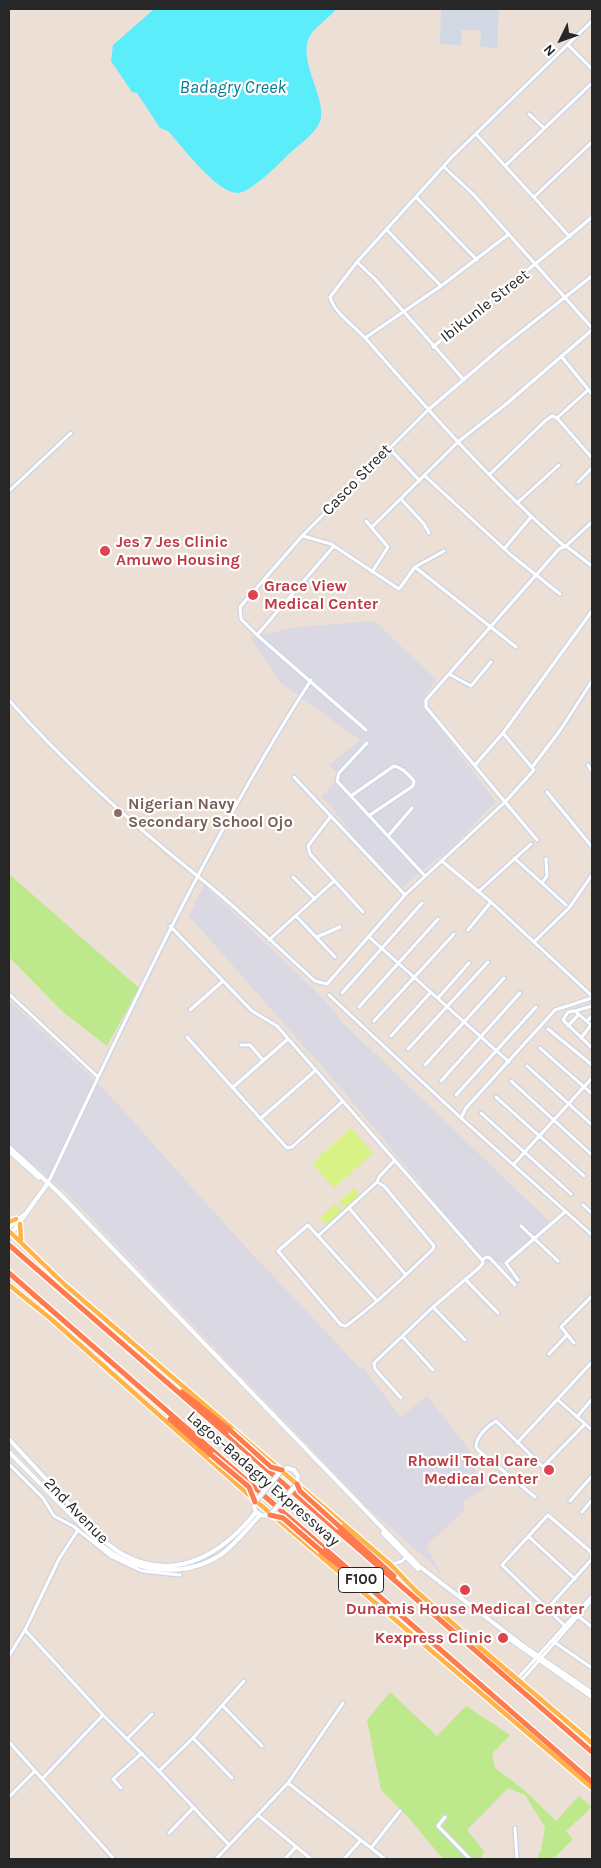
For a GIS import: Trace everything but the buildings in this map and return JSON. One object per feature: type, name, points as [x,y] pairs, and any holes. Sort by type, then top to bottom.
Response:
[{"type":"highway","name":"Lagos-Badagry Expressway","points":[[9,1245],[592,1752]]},
{"type":"highway","name":"Lagos-Badagry Expressway","points":[[9,1274],[592,1782]]},
{"type":"highway","points":[[148,1366],[231,1431],[269,1465],[282,1470]]},
{"type":"highway","points":[[128,1379],[249,1487],[255,1502]]},
{"type":"highway","points":[[297,1484],[300,1491],[432,1613]]},
{"type":"highway","points":[[270,1515],[283,1518],[424,1634]]},
{"type":"main road","points":[[9,1149],[47,1184],[406,1556],[448,1592],[592,1695]]},
{"type":"main road","points":[[10,1234],[20,1224],[26,1212],[47,1184]]},
{"type":"main road","points":[[9,1222],[26,1212]]},
{"type":"main road","points":[[9,1227],[16,1219]]},
{"type":"main road","points":[[20,1224],[22,1242]]},
{"type":"main road","name":"Lagos-Badagry Expressway","points":[[10,1234],[22,1242],[31,1254],[64,1284],[391,1565],[483,1650],[520,1680]]},
{"type":"main road","name":"Lagos-Badagry Expressway","points":[[9,1285],[51,1318],[249,1494],[592,1788]]},
{"type":"main road","name":"2nd Avenue","points":[[9,1439],[105,1542],[115,1550],[134,1560],[176,1567],[193,1562],[217,1551],[256,1512]]},
{"type":"main road","name":"2nd Avenue","points":[[9,1452],[107,1550],[139,1566],[154,1569],[192,1567],[220,1555],[260,1515]]},
{"type":"main road","points":[[287,1468],[294,1470],[298,1476],[297,1484],[270,1515],[260,1515],[256,1512],[255,1502],[282,1470],[287,1468]]},
{"type":"main road","points":[[520,1680],[592,1743]]},
{"type":"street","points":[[592,21],[444,166],[357,262],[330,297],[342,315],[365,338],[428,410],[531,517],[592,566]]},
{"type":"street","points":[[568,45],[592,69]]},
{"type":"street","points":[[506,165],[592,83]]},
{"type":"street","points":[[529,114],[544,128]]},
{"type":"street","points":[[476,134],[570,237]]},
{"type":"street","points":[[534,197],[592,142]]},
{"type":"street","points":[[372,527],[459,442],[592,329],[509,234],[444,166]]},
{"type":"street","points":[[416,196],[477,260]]},
{"type":"street","name":"Ibikunle Street","points":[[433,347],[469,316],[537,265],[592,217]]},
{"type":"street","points":[[387,230],[441,286]]},
{"type":"street","points":[[365,338],[477,260],[509,234]]},
{"type":"street","points":[[357,262],[375,279],[402,312],[464,380]]},
{"type":"street","name":"Casco Street","points":[[366,730],[311,680],[257,635],[241,619],[240,607],[302,536],[428,410],[503,346],[592,276]]},
{"type":"street","points":[[561,356],[592,394]]},
{"type":"street","points":[[557,418],[588,390]]},
{"type":"street","points":[[490,474],[552,416],[557,418],[592,458]]},
{"type":"street","points":[[9,492],[71,433]]},
{"type":"street","points":[[389,448],[420,481]]},
{"type":"street","points":[[517,502],[559,464]]},
{"type":"street","points":[[578,482],[592,468]]},
{"type":"street","points":[[425,476],[504,549],[560,594]]},
{"type":"street","points":[[401,499],[424,524],[429,533]]},
{"type":"street","points":[[504,549],[531,517]]},
{"type":"street","points":[[366,521],[388,547],[372,572]]},
{"type":"street","points":[[537,840],[426,707],[426,700],[536,575],[592,522]]},
{"type":"street","points":[[302,536],[334,546],[399,589],[415,567],[444,551]]},
{"type":"street","points":[[257,635],[334,546]]},
{"type":"street","points":[[415,567],[516,647]]},
{"type":"street","points":[[476,765],[503,733],[592,611]]},
{"type":"street","points":[[449,674],[470,686],[491,662]]},
{"type":"street","points":[[47,1184],[170,926],[264,753],[311,680]]},
{"type":"street","points":[[533,766],[561,729],[592,681]]},
{"type":"street","points":[[9,700],[71,767],[174,858],[197,875],[314,981],[323,985],[331,982],[405,895],[443,862],[534,772],[533,766],[503,733]]},
{"type":"street","points":[[367,743],[336,777],[336,781],[370,815],[425,876]]},
{"type":"street","points":[[588,764],[592,772]]},
{"type":"street","points":[[351,796],[394,766],[414,781],[413,786],[370,815]]},
{"type":"street","points":[[294,777],[405,895]]},
{"type":"street","points":[[547,792],[592,847]]},
{"type":"street","points":[[388,836],[412,808]]},
{"type":"street","points":[[332,816],[308,846],[310,854],[363,912]]},
{"type":"street","points":[[479,891],[531,844]]},
{"type":"street","points":[[514,858],[566,905]]},
{"type":"street","points":[[542,883],[547,876],[546,859]]},
{"type":"street","points":[[443,862],[535,941],[592,997],[555,1010],[466,1108],[461,1118]]},
{"type":"street","points":[[535,941],[569,908],[592,875]]},
{"type":"street","points":[[293,878],[315,899]]},
{"type":"street","points":[[269,940],[334,882]]},
{"type":"street","points":[[468,930],[491,902]]},
{"type":"street","points":[[342,993],[422,903]]},
{"type":"street","points":[[297,917],[335,957]]},
{"type":"street","points":[[359,1007],[438,919]]},
{"type":"street","points":[[170,926],[252,1011],[272,1022],[288,1039],[482,1260],[482,1265],[433,1307],[374,1363],[375,1369],[401,1398]]},
{"type":"street","points":[[317,937],[340,927]]},
{"type":"street","points":[[374,1021],[454,934]]},
{"type":"street","points":[[368,937],[509,1062]]},
{"type":"street","points":[[408,1049],[488,962]]},
{"type":"street","points":[[438,998],[469,963]]},
{"type":"street","points":[[424,1065],[504,978]]},
{"type":"street","points":[[190,1010],[224,981]]},
{"type":"street","points":[[390,1036],[431,992]]},
{"type":"street","points":[[441,1081],[520,993]]},
{"type":"street","points":[[9,994],[98,1077]]},
{"type":"street","points":[[329,995],[461,1118],[592,1235]]},
{"type":"street","points":[[592,1006],[568,1012],[563,1020],[592,1048]]},
{"type":"street","points":[[456,1095],[536,1007]]},
{"type":"street","points":[[575,1011],[591,1025],[581,1038]]},
{"type":"street","points":[[568,1026],[579,1014]]},
{"type":"street","points":[[587,1021],[592,1016]]},
{"type":"street","points":[[548,1029],[592,1065]]},
{"type":"street","points":[[187,1038],[260,1119],[289,1148],[343,1101]]},
{"type":"street","points":[[232,1088],[288,1039]]},
{"type":"street","points":[[241,1044],[250,1045],[263,1060]]},
{"type":"street","points":[[540,1048],[592,1094]]},
{"type":"street","points":[[528,1066],[592,1125]]},
{"type":"street","points":[[260,1119],[316,1070]]},
{"type":"street","points":[[513,1165],[592,1078]]},
{"type":"street","points":[[511,1081],[592,1155]]},
{"type":"street","points":[[496,1097],[584,1176]]},
{"type":"street","points":[[481,1113],[571,1194]]},
{"type":"street","points":[[318,1236],[377,1182],[379,1177],[396,1160]]},
{"type":"street","points":[[376,1301],[308,1225],[280,1249],[279,1254],[341,1325],[346,1326],[376,1301],[406,1275],[434,1246],[384,1186],[377,1182]]},
{"type":"street","points":[[583,1205],[592,1213]]},
{"type":"street","points":[[349,1208],[406,1275]]},
{"type":"street","points":[[518,1280],[506,1263],[565,1212]]},
{"type":"street","points":[[521,1226],[558,1260]]},
{"type":"street","points":[[482,1260],[487,1257],[490,1258],[515,1285]]},
{"type":"street","points":[[465,1279],[498,1313]]},
{"type":"street","points":[[574,1343],[562,1331],[563,1324],[592,1296]]},
{"type":"street","points":[[433,1307],[465,1340]]},
{"type":"street","points":[[402,1336],[433,1370]]},
{"type":"street","points":[[549,1354],[566,1336]]},
{"type":"street","points":[[517,1443],[592,1362]]},
{"type":"street","points":[[577,1417],[592,1399]]},
{"type":"street","points":[[558,1400],[592,1430]]},
{"type":"street","points":[[535,1497],[478,1450],[476,1442],[488,1427],[496,1422],[543,1467],[585,1424]]},
{"type":"street","points":[[9,1464],[43,1498],[54,1516],[78,1530],[112,1557],[142,1571],[180,1575]]},
{"type":"street","points":[[570,1501],[592,1476]]},
{"type":"street","points":[[582,1512],[592,1500]]},
{"type":"street","points":[[548,1608],[592,1559],[591,1552],[550,1515],[545,1516],[502,1564],[565,1626]]},
{"type":"street","points":[[9,1656],[25,1630],[52,1573],[78,1530]]},
{"type":"street","points":[[528,1536],[575,1579]]},
{"type":"street","points":[[391,1565],[406,1556]]},
{"type":"street","points":[[520,1680],[592,1596]]},
{"type":"street","points":[[538,1657],[592,1600]]},
{"type":"street","points":[[578,1616],[592,1627]]},
{"type":"street","points":[[25,1630],[103,1715],[128,1738],[229,1845]]},
{"type":"street","points":[[554,1642],[592,1668]]},
{"type":"street","points":[[159,1771],[194,1738],[244,1681]]},
{"type":"street","points":[[216,1859],[259,1816],[288,1783],[344,1703]]},
{"type":"street","points":[[223,1706],[262,1746]]},
{"type":"street","points":[[128,1738],[152,1714]]},
{"type":"street","points":[[42,1780],[103,1715]]},
{"type":"street","points":[[194,1738],[232,1778]]},
{"type":"street","points":[[9,1742],[114,1859]]},
{"type":"street","points":[[121,1788],[113,1779],[142,1753]]},
{"type":"street","points":[[9,1797],[34,1772]]},
{"type":"street","points":[[288,1783],[385,1859]]},
{"type":"street","points":[[169,1833],[194,1807]]},
{"type":"street","points":[[371,1848],[400,1811]]},
{"type":"street","points":[[259,1816],[311,1859]]},
{"type":"street","points":[[445,1817],[438,1826],[470,1859]]},
{"type":"street","points":[[515,1828],[517,1859]]},
{"type":"street","points":[[344,1859],[361,1840]]},
{"type":"street","points":[[285,1859],[296,1847]]},
{"type":"shaded area","points":[[441,9],[499,10],[497,48],[480,47],[481,32],[479,30],[462,30],[461,45],[440,44]]},
{"type":"shaded area","points":[[374,621],[436,679],[421,703],[496,802],[450,849],[402,887],[350,832],[330,805],[321,797],[341,777],[329,765],[360,740],[281,683],[250,637],[299,627]]},
{"type":"shaded area","name":"Nigerian Navy Secondary School Ojo","points":[[64,766],[192,876],[171,860]]},
{"type":"shaded area","points":[[204,885],[321,996],[344,1024],[553,1225],[505,1264],[492,1261],[488,1265],[340,1087],[189,916]]},
{"type":"shaded area","points":[[9,1000],[104,1089],[240,1241],[361,1369],[363,1368],[401,1417],[427,1396],[469,1449],[479,1481],[486,1487],[464,1501],[464,1511],[426,1546],[443,1577],[429,1561],[364,1504],[66,1192],[9,1145]]},
{"type":"green space","points":[[9,874],[139,988],[107,1046],[63,1012],[9,957]]},
{"type":"green space","points":[[351,1128],[373,1153],[334,1188],[312,1163]]},
{"type":"green space","points":[[354,1188],[360,1195],[345,1208],[339,1201]]},
{"type":"green space","points":[[335,1204],[342,1211],[327,1225],[320,1218]]},
{"type":"green space","points":[[390,1692],[437,1736],[466,1706],[510,1735],[492,1754],[495,1768],[523,1789],[556,1821],[579,1796],[592,1807],[566,1831],[573,1839],[553,1859],[536,1859],[541,1851],[545,1827],[525,1795],[508,1788],[467,1830],[484,1851],[481,1859],[443,1859],[408,1817],[381,1790],[367,1720]]},
{"type":"water","name":"Badagry Creek","points":[[154,9],[336,9],[312,33],[307,45],[309,65],[321,108],[320,122],[308,137],[250,188],[238,193],[229,191],[210,178],[168,131],[160,128],[137,93],[132,92],[111,61],[113,45]]},
{"type":"place","name":"Jes 7 Jes Clinic Amuwo Housing","points":[[105,551]]},
{"type":"place","name":"Grace View Medical Center","points":[[253,595]]},
{"type":"place","name":"Nigerian Navy Secondary School Ojo","points":[[118,813]]},
{"type":"place","name":"Rhowil Total Care Medical Center","points":[[549,1470]]},
{"type":"place","name":"Dunamis House Medical Center","points":[[465,1590]]},
{"type":"place","name":"Kexpress Clinic","points":[[503,1638]]}]
